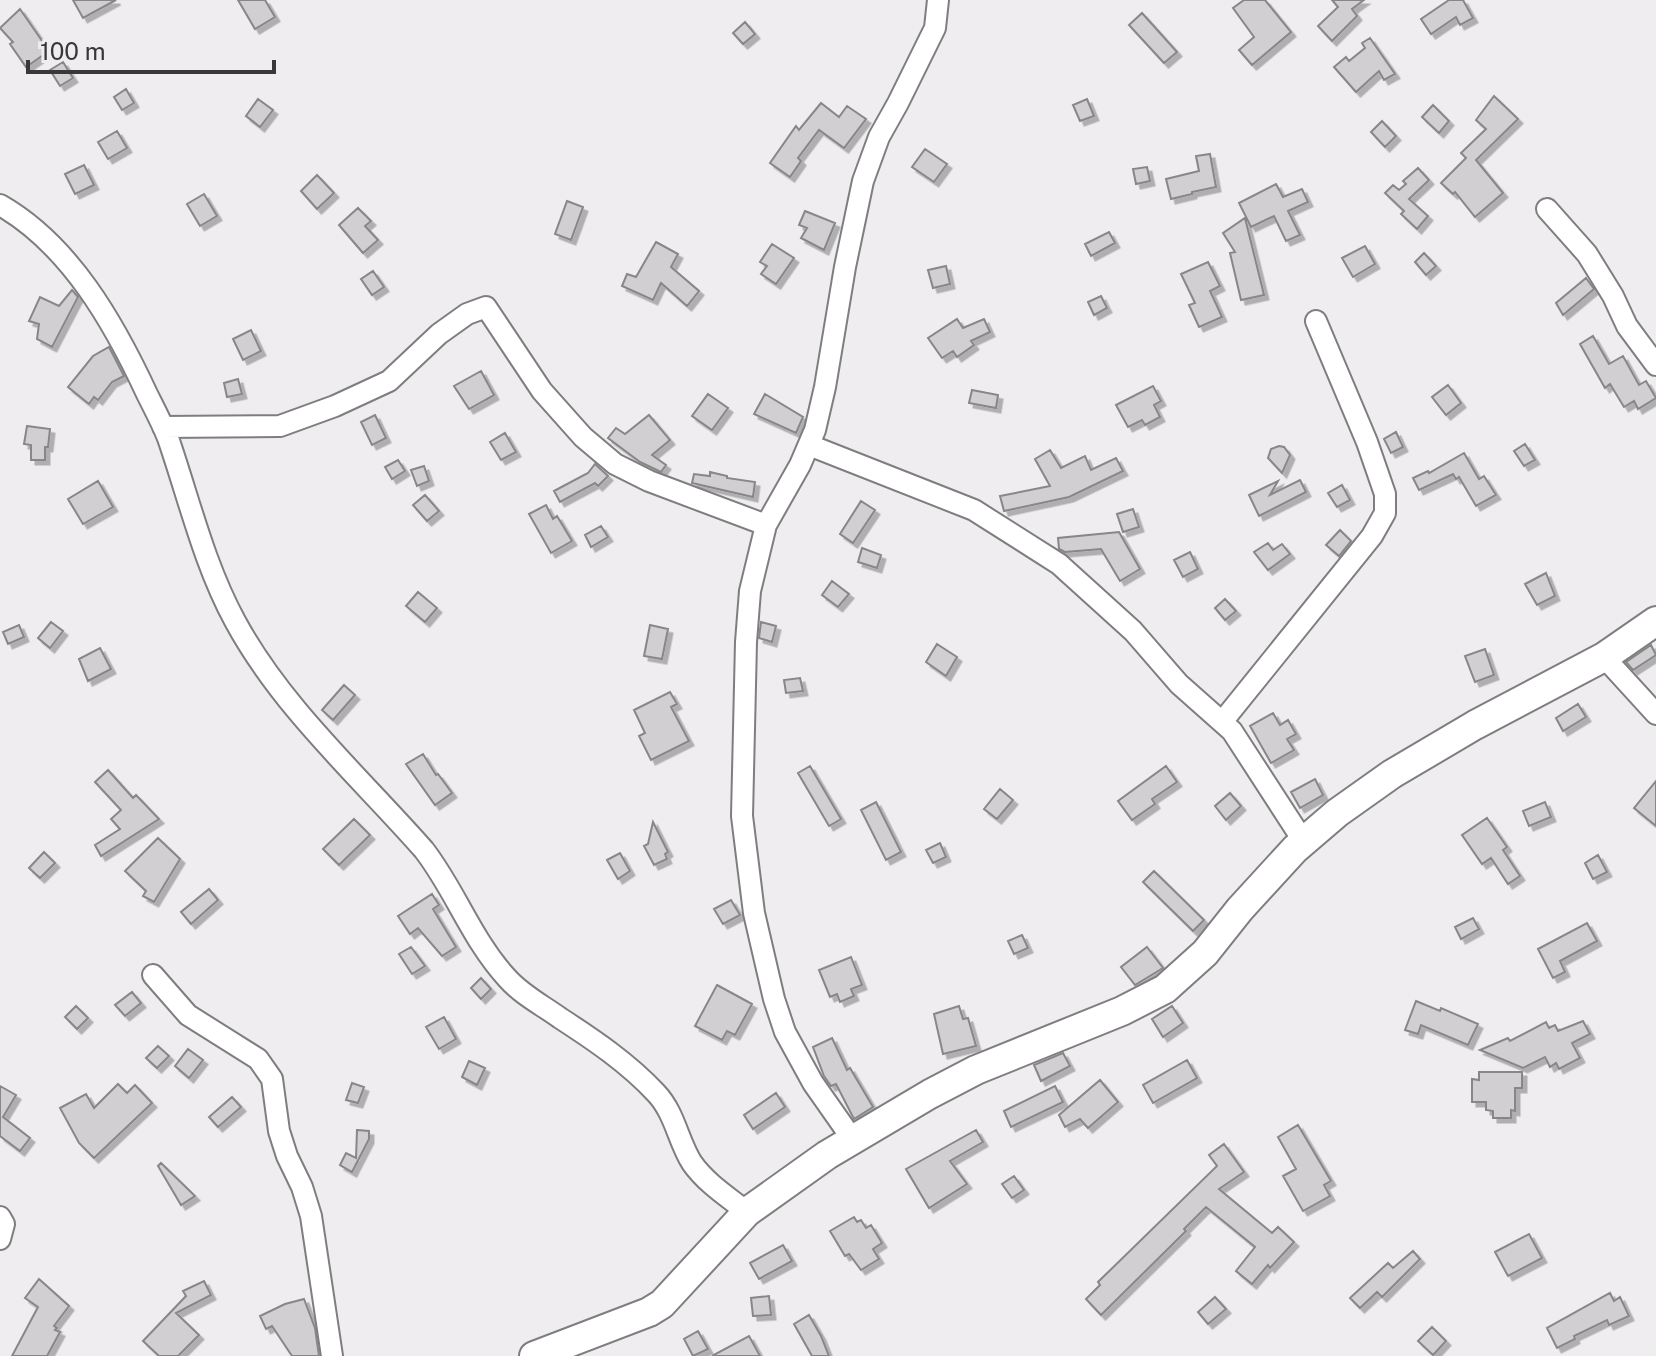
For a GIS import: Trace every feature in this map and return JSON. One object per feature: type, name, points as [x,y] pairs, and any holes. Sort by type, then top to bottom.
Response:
[{"type":"street","points":[[853,1140],[813,1083],[785,1032],[762,950],[746,863],[742,768],[746,642],[750,591],[766,525],[809,445],[825,387],[863,181],[879,137],[935,28],[938,0]]},
{"type":"street","points":[[0,205],[42,235],[109,319],[163,427],[213,571],[251,650],[322,741],[424,850],[438,868],[474,933],[507,979],[527,997],[611,1052],[646,1082],[661,1098],[692,1163],[704,1177],[747,1212]]},
{"type":"street","points":[[1547,209],[1587,254],[1627,326],[1656,365]]},
{"type":"street","points":[[163,427],[280,426],[389,381],[439,334],[467,314],[486,307],[542,391],[583,437],[615,464],[649,481],[766,525]]},
{"type":"street","points":[[1222,722],[1372,536],[1385,513],[1385,494],[1372,455],[1316,321]]},
{"type":"street","points":[[809,445],[974,510],[1059,564],[1133,631],[1179,684],[1222,722],[1246,751],[1304,842]]},
{"type":"street","points":[[534,1356],[649,1312],[662,1304],[747,1212],[853,1140],[976,1070],[1122,1011],[1165,989],[1205,953],[1240,909],[1304,842],[1337,813],[1392,774],[1475,725],[1604,657],[1656,621]]},
{"type":"street","points":[[1604,657],[1656,714]]},
{"type":"street","points":[[153,975],[188,1015],[258,1059],[272,1079],[279,1131],[311,1216],[332,1356]]},
{"type":"street","points":[[0,1217],[4,1224],[0,1239]]},
{"type":"building","points":[[73,0],[116,0],[83,18]]},
{"type":"building","points":[[238,0],[265,0],[275,17],[255,29]]},
{"type":"building","points":[[1244,0],[1265,0],[1291,32],[1252,65],[1239,50],[1254,37],[1233,8]]},
{"type":"building","points":[[1332,0],[1364,0],[1352,9],[1357,16],[1332,41],[1318,26],[1338,7]]},
{"type":"building","points":[[1449,0],[1463,0],[1473,18],[1460,25],[1456,17],[1431,34],[1421,19]]},
{"type":"building","points":[[20,9],[49,51],[26,67],[10,44],[13,42],[0,28]]},
{"type":"building","points":[[1142,13],[1177,52],[1164,63],[1129,25]]},
{"type":"building","points":[[745,22],[755,34],[743,44],[733,33]]},
{"type":"building","points":[[1370,38],[1395,74],[1384,80],[1379,71],[1356,92],[1334,67],[1346,57],[1349,61],[1365,48],[1362,43]]},
{"type":"building","points":[[63,62],[73,78],[60,86],[50,70]]},
{"type":"building","points":[[126,89],[134,103],[122,110],[114,97]]},
{"type":"building","points":[[1494,96],[1518,119],[1476,160],[1503,193],[1475,217],[1455,192],[1453,194],[1441,183],[1466,158],[1461,153],[1486,129],[1476,120]]},
{"type":"building","points":[[258,99],[273,110],[260,127],[246,116]]},
{"type":"building","points":[[1087,99],[1094,116],[1080,121],[1073,105]]},
{"type":"building","points":[[821,103],[839,117],[847,106],[866,119],[844,148],[819,130],[798,158],[801,161],[790,177],[770,163],[796,126],[799,130]]},
{"type":"building","points":[[1433,105],[1449,121],[1439,133],[1422,117]]},
{"type":"building","points":[[1382,121],[1396,136],[1385,147],[1371,132]]},
{"type":"building","points":[[117,131],[127,148],[108,159],[98,142]]},
{"type":"building","points":[[925,149],[947,164],[934,182],[912,167]]},
{"type":"building","points":[[1210,154],[1216,187],[1171,199],[1166,179],[1199,171],[1196,156]]},
{"type":"building","points":[[84,165],[94,185],[75,194],[65,174]]},
{"type":"building","points":[[1147,167],[1150,181],[1136,184],[1133,169]]},
{"type":"building","points":[[1418,168],[1429,180],[1409,199],[1428,216],[1417,229],[1385,193],[1393,185],[1399,190],[1406,184],[1403,181]]},
{"type":"building","points":[[317,175],[334,193],[317,209],[301,191]]},
{"type":"building","points":[[1276,184],[1283,197],[1302,189],[1308,202],[1288,211],[1300,235],[1286,241],[1274,216],[1251,227],[1239,203]]},
{"type":"building","points":[[204,194],[217,216],[200,226],[187,204]]},
{"type":"building","points":[[567,201],[583,207],[571,240],[555,234]]},
{"type":"building","points":[[358,208],[371,221],[365,226],[378,240],[363,253],[339,225]]},
{"type":"building","points":[[805,211],[835,223],[824,250],[801,238],[807,228],[799,225]]},
{"type":"building","points":[[1245,218],[1264,295],[1241,300],[1230,253],[1235,252],[1223,233]]},
{"type":"building","points":[[1109,232],[1115,243],[1091,256],[1085,244]]},
{"type":"building","points":[[656,242],[678,254],[671,267],[699,291],[687,306],[661,283],[653,300],[622,286],[627,274],[636,277]]},
{"type":"building","points":[[772,244],[794,258],[776,284],[761,274],[767,266],[760,262]]},
{"type":"building","points":[[1365,246],[1375,264],[1353,277],[1342,258]]},
{"type":"building","points":[[1424,253],[1436,266],[1426,275],[1415,262]]},
{"type":"building","points":[[1208,262],[1220,286],[1210,291],[1222,317],[1199,327],[1189,305],[1195,303],[1181,274]]},
{"type":"building","points":[[946,266],[950,284],[933,288],[928,270]]},
{"type":"building","points":[[373,271],[384,287],[372,295],[361,279]]},
{"type":"building","points":[[1586,278],[1594,289],[1563,315],[1556,303]]},
{"type":"building","points":[[72,290],[78,297],[52,347],[37,339],[39,324],[29,321],[40,297],[59,306]]},
{"type":"building","points":[[1101,296],[1107,308],[1094,315],[1088,302]]},
{"type":"building","points":[[957,319],[963,328],[984,319],[990,332],[971,341],[974,345],[957,357],[953,351],[942,358],[928,338]]},
{"type":"building","points":[[251,330],[261,351],[243,360],[233,339]]},
{"type":"building","points":[[1593,336],[1609,364],[1623,356],[1639,385],[1646,381],[1656,398],[1638,409],[1634,401],[1624,407],[1610,384],[1605,388],[1580,344]]},
{"type":"building","points":[[109,347],[124,376],[112,382],[98,400],[94,397],[89,404],[68,387],[93,356]]},
{"type":"building","points":[[481,371],[494,395],[469,409],[454,386]]},
{"type":"building","points":[[238,379],[242,394],[227,397],[224,383]]},
{"type":"building","points":[[1448,385],[1461,403],[1446,415],[1432,397]]},
{"type":"building","points":[[1153,386],[1161,401],[1154,405],[1160,417],[1145,425],[1142,420],[1128,427],[1116,405]]},
{"type":"building","points":[[972,390],[998,395],[996,408],[969,403]]},
{"type":"building","points":[[708,394],[728,408],[712,430],[692,416]]},
{"type":"building","points":[[765,394],[803,417],[796,433],[754,414]]},
{"type":"building","points":[[375,415],[386,438],[372,445],[361,422]]},
{"type":"building","points":[[649,415],[670,440],[652,455],[666,465],[661,472],[640,462],[608,438],[616,428],[625,434]]},
{"type":"building","points":[[27,426],[50,429],[45,460],[31,460],[31,445],[24,444]]},
{"type":"building","points":[[1396,432],[1403,447],[1391,453],[1384,439]]},
{"type":"building","points":[[505,433],[516,452],[501,460],[490,442]]},
{"type":"building","points":[[1525,444],[1535,460],[1524,466],[1514,451]]},
{"type":"building","points":[[1279,446],[1290,455],[1282,473],[1268,458],[1271,449]]},
{"type":"building","points":[[1050,450],[1061,468],[1085,456],[1091,470],[1116,458],[1123,471],[1069,497],[1004,511],[1000,496],[1050,486],[1035,459]]},
{"type":"building","points":[[1464,453],[1479,479],[1484,476],[1496,495],[1476,506],[1459,477],[1456,479],[1453,474],[1419,490],[1413,478],[1429,473]]},
{"type":"building","points":[[398,460],[405,471],[392,479],[385,467]]},
{"type":"building","points":[[595,464],[608,476],[598,486],[595,483],[560,502],[554,491],[588,473]]},
{"type":"building","points":[[424,466],[429,481],[417,486],[411,470]]},
{"type":"building","points":[[710,472],[755,482],[753,497],[692,483],[694,474],[710,476]]},
{"type":"building","points":[[1300,480],[1306,492],[1259,516],[1249,495],[1278,481],[1270,495]]},
{"type":"building","points":[[98,481],[113,507],[83,524],[68,499]]},
{"type":"building","points":[[1342,485],[1350,500],[1337,507],[1328,493]]},
{"type":"building","points":[[425,495],[439,511],[427,521],[413,505]]},
{"type":"building","points":[[861,501],[875,510],[853,543],[840,534]]},
{"type":"building","points":[[546,505],[553,519],[557,516],[572,541],[551,553],[529,514]]},
{"type":"building","points":[[1133,509],[1139,527],[1123,532],[1117,514]]},
{"type":"building","points":[[601,526],[608,537],[591,547],[585,535]]},
{"type":"building","points":[[1340,530],[1351,541],[1339,556],[1326,545]]},
{"type":"building","points":[[1119,532],[1140,569],[1120,581],[1101,549],[1065,552],[1059,549],[1058,538]]},
{"type":"building","points":[[1268,543],[1273,550],[1282,544],[1290,554],[1268,570],[1254,552]]},
{"type":"building","points":[[862,548],[881,555],[877,568],[858,562]]},
{"type":"building","points":[[1190,552],[1198,569],[1183,577],[1174,560]]},
{"type":"building","points":[[1546,573],[1555,596],[1537,605],[1525,584]]},
{"type":"building","points":[[832,581],[849,594],[838,607],[822,595]]},
{"type":"building","points":[[418,592],[437,608],[425,622],[406,606]]},
{"type":"building","points":[[1225,599],[1236,611],[1225,620],[1215,608]]},
{"type":"building","points":[[51,622],[63,631],[50,648],[38,638]]},
{"type":"building","points":[[761,622],[776,626],[772,642],[759,638]]},
{"type":"building","points":[[19,625],[24,637],[8,644],[3,632]]},
{"type":"building","points":[[650,625],[668,629],[662,659],[644,656]]},
{"type":"building","points":[[937,644],[957,657],[946,676],[926,662]]},
{"type":"building","points":[[1651,645],[1656,655],[1633,670],[1626,662]]},
{"type":"building","points":[[100,648],[111,669],[88,681],[79,659]]},
{"type":"building","points":[[1485,649],[1494,675],[1475,682],[1465,656]]},
{"type":"building","points":[[800,678],[803,691],[786,693],[784,680]]},
{"type":"building","points":[[344,685],[355,695],[333,720],[322,710]]},
{"type":"building","points":[[670,692],[677,704],[671,707],[689,741],[651,760],[639,736],[645,733],[634,710]]},
{"type":"building","points":[[1578,704],[1586,717],[1563,731],[1556,718]]},
{"type":"building","points":[[1273,713],[1280,725],[1288,720],[1296,734],[1287,739],[1294,750],[1271,763],[1250,726]]},
{"type":"building","points":[[423,754],[452,793],[435,805],[406,764]]},
{"type":"building","points":[[810,766],[841,819],[829,826],[798,773]]},
{"type":"building","points":[[1166,766],[1177,782],[1152,799],[1155,804],[1132,820],[1118,801]]},
{"type":"building","points":[[108,770],[133,798],[136,795],[159,819],[101,856],[95,845],[120,829],[111,819],[121,810],[95,782]]},
{"type":"building","points":[[1315,779],[1323,795],[1300,808],[1291,792]]},
{"type":"building","points":[[1656,781],[1656,826],[1634,808]]},
{"type":"building","points":[[1000,789],[1013,800],[997,819],[984,809]]},
{"type":"building","points":[[1230,793],[1241,806],[1226,820],[1215,806]]},
{"type":"building","points":[[876,802],[901,852],[886,860],[861,810]]},
{"type":"building","points":[[1545,802],[1551,817],[1529,826],[1523,811]]},
{"type":"building","points":[[1487,818],[1507,847],[1503,850],[1520,876],[1508,884],[1491,858],[1482,864],[1462,835]]},
{"type":"building","points":[[354,819],[370,835],[339,865],[323,849]]},
{"type":"building","points":[[653,822],[668,852],[665,854],[667,859],[654,865],[644,846],[648,844]]},
{"type":"building","points":[[158,838],[180,859],[154,902],[143,896],[146,891],[125,871]]},
{"type":"building","points":[[940,843],[946,857],[933,863],[926,850]]},
{"type":"building","points":[[44,852],[55,863],[40,878],[29,868]]},
{"type":"building","points":[[620,853],[630,871],[618,879],[607,860]]},
{"type":"building","points":[[1598,855],[1607,872],[1593,879],[1585,863]]},
{"type":"building","points":[[1154,871],[1204,920],[1193,931],[1143,882]]},
{"type":"building","points":[[209,889],[218,900],[191,924],[181,912]]},
{"type":"building","points":[[432,894],[439,905],[433,909],[456,947],[442,956],[418,928],[410,934],[398,916]]},
{"type":"building","points":[[731,900],[740,915],[723,924],[714,909]]},
{"type":"building","points":[[1473,918],[1479,929],[1461,939],[1455,927]]},
{"type":"building","points":[[1587,923],[1597,941],[1560,961],[1565,972],[1553,978],[1538,949]]},
{"type":"building","points":[[1022,935],[1028,948],[1014,954],[1008,941]]},
{"type":"building","points":[[411,947],[425,966],[412,974],[399,954]]},
{"type":"building","points":[[1147,947],[1163,968],[1135,985],[1121,967]]},
{"type":"building","points":[[851,957],[862,985],[851,989],[854,996],[840,1002],[837,994],[830,997],[819,970]]},
{"type":"building","points":[[481,978],[491,989],[481,999],[471,988]]},
{"type":"building","points":[[717,985],[752,1004],[735,1035],[727,1031],[722,1040],[695,1026]]},
{"type":"building","points":[[132,992],[141,1003],[125,1016],[115,1005]]},
{"type":"building","points":[[1416,1001],[1478,1024],[1468,1045],[1421,1025],[1418,1034],[1405,1030]]},
{"type":"building","points":[[76,1006],[88,1018],[77,1029],[65,1017]]},
{"type":"building","points":[[959,1006],[963,1019],[968,1018],[976,1046],[943,1054],[934,1014]]},
{"type":"building","points":[[1172,1006],[1183,1023],[1163,1037],[1152,1019]]},
{"type":"building","points":[[444,1017],[456,1039],[439,1049],[426,1027]]},
{"type":"building","points":[[1583,1021],[1590,1034],[1572,1043],[1580,1058],[1559,1069],[1556,1063],[1550,1067],[1545,1057],[1523,1068],[1480,1050],[1508,1038],[1510,1041],[1546,1022],[1549,1028],[1555,1025],[1558,1031]]},
{"type":"building","points":[[832,1038],[847,1070],[850,1068],[873,1107],[854,1119],[836,1084],[831,1086],[824,1076],[813,1047]]},
{"type":"building","points":[[158,1046],[169,1056],[157,1068],[146,1058]]},
{"type":"building","points":[[188,1049],[203,1060],[189,1078],[175,1066]]},
{"type":"building","points":[[1063,1053],[1070,1066],[1041,1081],[1034,1065]]},
{"type":"building","points":[[1187,1060],[1197,1078],[1153,1103],[1143,1085]]},
{"type":"building","points":[[469,1061],[485,1068],[477,1085],[462,1077]]},
{"type":"building","points":[[1479,1072],[1522,1072],[1522,1088],[1515,1088],[1515,1111],[1511,1110],[1511,1118],[1493,1118],[1493,1111],[1486,1110],[1486,1102],[1472,1102],[1472,1079],[1479,1080]]},
{"type":"building","points":[[1100,1080],[1118,1102],[1088,1128],[1080,1119],[1065,1127],[1059,1115]]},
{"type":"building","points":[[352,1083],[364,1087],[358,1103],[346,1100]]},
{"type":"building","points":[[118,1084],[127,1093],[135,1085],[152,1103],[94,1158],[79,1143],[60,1108],[86,1094],[94,1108]]},
{"type":"building","points":[[0,1086],[16,1095],[3,1117],[30,1138],[20,1151],[0,1136]]},
{"type":"building","points":[[1055,1086],[1063,1102],[1011,1127],[1004,1111]]},
{"type":"building","points":[[776,1093],[785,1107],[753,1129],[744,1115]]},
{"type":"building","points":[[232,1097],[241,1107],[218,1127],[209,1117]]},
{"type":"building","points":[[1298,1125],[1331,1181],[1324,1185],[1330,1196],[1303,1211],[1283,1176],[1296,1169],[1278,1137]]},
{"type":"building","points":[[357,1130],[369,1131],[369,1139],[352,1172],[340,1165],[346,1153],[356,1158]]},
{"type":"building","points":[[976,1130],[983,1142],[950,1161],[967,1184],[929,1208],[906,1169]]},
{"type":"building","points":[[1224,1144],[1244,1172],[1219,1189],[1272,1233],[1278,1227],[1294,1242],[1252,1284],[1236,1271],[1255,1247],[1206,1207],[1101,1315],[1086,1299],[1100,1285],[1098,1282],[1217,1166],[1209,1155]]},
{"type":"building","points":[[161,1163],[195,1196],[181,1205],[158,1166]]},
{"type":"building","points":[[1014,1176],[1024,1190],[1012,1198],[1002,1184]]},
{"type":"building","points":[[854,1217],[857,1222],[861,1220],[866,1228],[871,1225],[882,1243],[873,1249],[879,1259],[861,1270],[849,1254],[845,1256],[830,1231]]},
{"type":"building","points":[[1529,1234],[1542,1258],[1508,1276],[1495,1252]]},
{"type":"building","points":[[783,1245],[792,1261],[759,1279],[750,1263]]},
{"type":"building","points":[[1413,1251],[1420,1259],[1382,1297],[1377,1292],[1360,1308],[1350,1298],[1388,1263],[1393,1268]]},
{"type":"building","points":[[39,1279],[69,1306],[54,1326],[60,1332],[47,1356],[12,1356],[38,1307],[25,1298]]},
{"type":"building","points":[[204,1281],[211,1295],[176,1313],[199,1335],[178,1356],[159,1356],[143,1341],[186,1296],[183,1291]]},
{"type":"building","points":[[1610,1293],[1614,1301],[1620,1297],[1629,1316],[1609,1325],[1607,1320],[1557,1348],[1547,1328]]},
{"type":"building","points":[[769,1296],[771,1315],[753,1316],[751,1298]]},
{"type":"building","points":[[1215,1297],[1226,1309],[1208,1324],[1198,1312]]},
{"type":"building","points":[[304,1299],[315,1328],[319,1356],[292,1356],[272,1326],[266,1329],[260,1316]]},
{"type":"building","points":[[809,1315],[829,1356],[812,1356],[794,1324]]},
{"type":"building","points":[[1432,1327],[1446,1341],[1433,1355],[1418,1341]]},
{"type":"building","points":[[698,1331],[708,1349],[693,1356],[684,1339]]},
{"type":"building","points":[[749,1336],[760,1356],[712,1356]]}]
